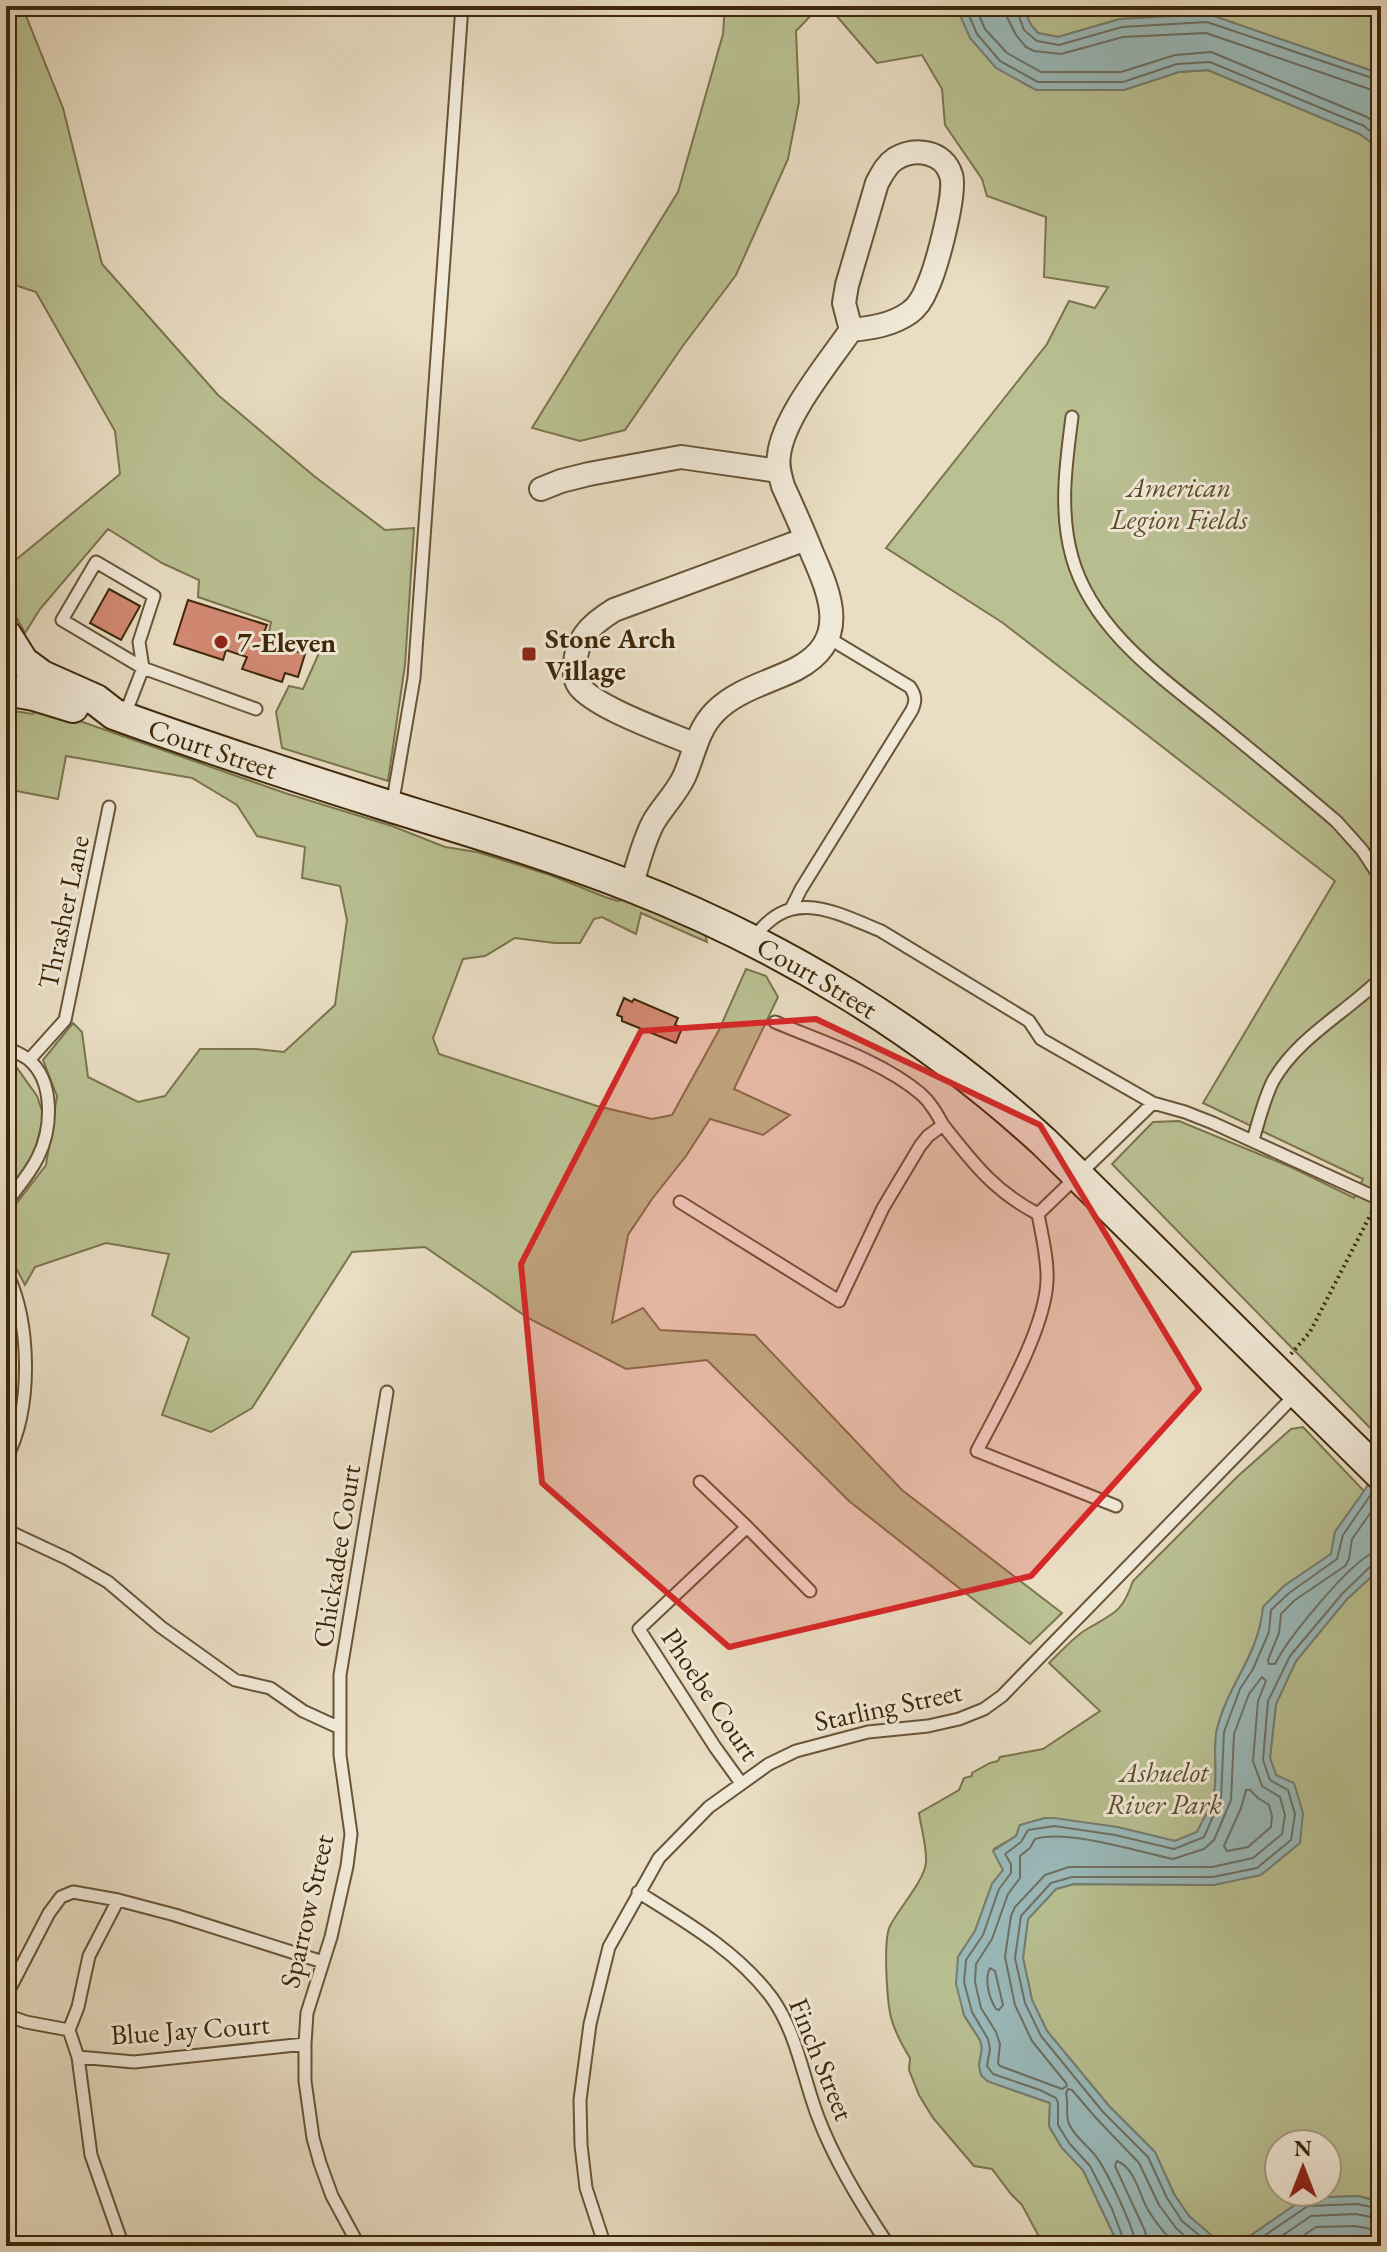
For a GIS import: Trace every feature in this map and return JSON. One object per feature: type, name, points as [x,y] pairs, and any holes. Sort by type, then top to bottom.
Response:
[{"type":"main road","name":"Court Street","points":[[6,634],[23,662],[42,676],[96,700],[119,715],[254,763],[516,844],[631,886],[752,940],[887,1018],[1001,1103],[1372,1466]]},
{"type":"main road","points":[[6,634],[9,651],[6,668]]},
{"type":"main road","name":"Court Street","points":[[6,690],[34,695],[91,713],[119,715]]},
{"type":"street","points":[[631,886],[653,822],[683,779],[705,724],[733,698],[798,668],[812,658],[827,637],[832,608],[828,589],[779,471],[779,454],[795,413],[851,330],[844,303],[847,285],[877,183],[884,169],[907,154],[934,154],[944,160],[951,173],[952,201],[921,302],[893,322],[851,330]]},
{"type":"street","points":[[541,489],[575,478],[681,457],[779,471]]},
{"type":"street","points":[[696,745],[606,706],[587,694],[577,684],[574,668],[577,649],[584,635],[594,623],[614,610],[806,539]]},
{"type":"lane","points":[[392,807],[414,678],[462,6]]},
{"type":"lane","points":[[1072,417],[1064,488],[1067,527],[1072,556],[1095,608],[1141,658],[1337,822],[1362,850],[1381,879]]},
{"type":"lane","points":[[119,715],[143,668],[139,642],[154,596],[96,562],[62,620],[143,668],[256,709]]},
{"type":"lane","points":[[791,909],[915,702],[915,694],[910,687],[827,637]]},
{"type":"lane","name":"Thrasher Lane","points":[[29,1060],[65,1020],[109,807]]},
{"type":"lane","points":[[752,940],[775,915],[791,909],[812,907],[832,911],[881,931],[1029,1021],[1041,1039],[1153,1103],[1185,1112],[1253,1140],[1379,1199]]},
{"type":"lane","points":[[1253,1140],[1264,1102],[1288,1061],[1306,1041],[1381,978]]},
{"type":"lane","points":[[775,1022],[863,1059],[921,1094],[934,1107],[943,1125],[980,1172],[1003,1193],[1038,1214],[1047,1282],[1042,1310],[1021,1363],[977,1451],[1116,1506]]},
{"type":"lane","points":[[6,1047],[29,1060],[43,1081],[48,1099],[48,1128],[39,1156],[6,1203]]},
{"type":"lane","points":[[1038,1214],[1153,1103]]},
{"type":"lane","points":[[680,1202],[839,1301],[883,1208],[912,1158],[928,1136],[943,1125]]},
{"type":"lane","points":[[6,1271],[22,1317],[26,1352],[21,1416],[6,1459]]},
{"type":"lane","name":"Chickadee Court","points":[[340,1728],[340,1675],[387,1392]]},
{"type":"lane","name":"Starling Street","points":[[605,2246],[586,2188],[581,2145],[580,2100],[590,2024],[609,1947],[659,1858],[709,1807],[769,1764],[796,1751],[868,1732],[949,1722],[984,1709],[1002,1696],[1297,1393]]},
{"type":"lane","points":[[700,1482],[810,1591]]},
{"type":"lane","name":"Phoebe Court","points":[[741,1783],[639,1629],[747,1527]]},
{"type":"lane","points":[[6,1530],[108,1582],[161,1627],[235,1680],[270,1688],[303,1711],[340,1728]]},
{"type":"lane","name":"Sparrow Street","points":[[340,1728],[340,1755],[351,1834],[331,1937],[307,2013],[305,2081],[320,2163],[332,2196],[359,2246]]},
{"type":"lane","points":[[6,1996],[49,1913],[61,1897],[73,1892],[175,1915],[323,1962]]},
{"type":"lane","name":"Finch Street","points":[[638,1892],[719,1945],[749,1972],[773,2000],[793,2039],[818,2118],[868,2214],[889,2246]]},
{"type":"lane","points":[[69,2030],[78,2007],[89,1956],[118,1900]]},
{"type":"lane","name":"Blue Jay Court","points":[[6,2015],[69,2030],[78,2057],[91,2155],[123,2246]]},
{"type":"lane","name":"Blue Jay Court","points":[[78,2057],[134,2062],[305,2044]]},
{"type":"path","points":[[1290,1355],[1310,1332],[1379,1199]]},
{"type":"highlighted area","points":[[816,1019],[1040,1125],[1199,1389],[1031,1576],[729,1647],[542,1483],[521,1264],[641,1031]]},
{"type":"green space","points":[[6,6],[22,6],[63,108],[102,264],[218,395],[314,476],[385,530],[414,528],[405,665],[388,781],[282,748],[276,712],[289,686],[303,689],[319,653],[268,637],[271,622],[198,597],[199,580],[162,563],[108,529],[40,609],[25,633],[6,604],[6,568],[120,474],[115,431],[36,292],[6,282]]},
{"type":"green space","points":[[725,6],[820,6],[796,31],[799,102],[788,159],[736,275],[625,430],[580,441],[532,428],[678,192],[723,34]]},
{"type":"green space","name":"American Legion Fields","points":[[828,6],[956,6],[957,11],[1124,90],[1179,72],[1208,70],[1360,134],[1381,150],[1381,1439],[1112,1164],[1153,1122],[1179,1121],[1293,1168],[1354,1198],[1363,1179],[1203,1103],[1335,881],[1003,623],[886,548],[1047,344],[1069,301],[1095,308],[1108,287],[1044,277],[1046,217],[987,196],[982,179],[945,125],[942,89],[922,55],[877,63]]},
{"type":"green space","points":[[1022,6],[1381,6],[1381,74],[1208,14],[1120,19],[1058,37],[1038,33]]},
{"type":"green space","points":[[37,706],[285,793],[392,826],[445,847],[477,852],[618,901],[626,899],[705,934],[707,942],[641,913],[636,934],[602,917],[594,919],[580,943],[515,938],[485,956],[463,959],[433,1038],[439,1054],[597,1106],[652,1119],[672,1115],[719,1030],[746,969],[766,976],[778,997],[734,1089],[790,1115],[763,1135],[710,1119],[628,1235],[612,1323],[643,1308],[660,1330],[755,1335],[902,1490],[1062,1613],[1030,1644],[849,1501],[707,1360],[626,1369],[528,1318],[425,1247],[352,1252],[252,1408],[211,1432],[162,1415],[189,1338],[152,1315],[169,1254],[106,1243],[35,1267],[25,1285],[6,1249],[6,1217],[46,1165],[57,1096],[43,1060],[73,1023],[82,1032],[88,1077],[138,1102],[165,1096],[200,1049],[284,1052],[335,1005],[347,920],[340,886],[302,878],[305,847],[257,836],[237,805],[192,778],[66,756],[58,799],[6,789],[6,710],[33,714]]},
{"type":"green space","points":[[6,1056],[37,1096],[44,1117],[33,1156],[6,1195]]},
{"type":"green space","name":"Ashuelot River Park","points":[[1303,1427],[1364,1491],[1335,1532],[1331,1554],[1284,1586],[1263,1607],[1256,1640],[1217,1729],[1215,1790],[1197,1832],[1175,1841],[1117,1827],[1045,1818],[1020,1825],[1016,1836],[994,1849],[1003,1870],[992,1884],[975,1931],[958,1957],[964,2015],[982,2048],[981,2074],[987,2081],[1050,2103],[1049,2126],[1062,2148],[1083,2170],[1119,2246],[1044,2246],[1022,2205],[992,2169],[974,2166],[933,2118],[919,2095],[909,2070],[910,2058],[891,2019],[886,1968],[888,1933],[925,1869],[926,1850],[919,1813],[959,1790],[964,1778],[998,1761],[1000,1757],[1043,1749],[1100,1711],[1049,1663],[1077,1636],[1116,1611],[1125,1600],[1133,1581],[1238,1476],[1291,1429]]},
{"type":"green space","points":[[1381,1568],[1381,2202],[1358,2196],[1343,2197],[1343,2128],[1263,2128],[1263,2208],[1290,2208],[1247,2238],[1216,2240],[1189,2216],[1174,2194],[1155,2152],[1109,2106],[1047,2031],[1032,2000],[1023,1958],[1028,1919],[1056,1889],[1074,1884],[1214,1885],[1276,1775],[1270,1758],[1276,1704],[1296,1661],[1347,1599]]},
{"type":"water","points":[[956,6],[1022,6],[1038,33],[1058,37],[1120,19],[1208,14],[1381,74],[1381,150],[1360,134],[1208,70],[1179,72],[1124,90],[1036,90],[996,68],[970,38]]},
{"type":"water","points":[[1381,1463],[1381,1568],[1347,1599],[1296,1661],[1276,1704],[1270,1758],[1276,1775],[1294,1783],[1303,1813],[1300,1843],[1261,1875],[1214,1885],[1074,1884],[1056,1889],[1028,1919],[1023,1958],[1032,2000],[1047,2031],[1109,2106],[1155,2152],[1174,2194],[1189,2216],[1216,2239],[1247,2238],[1290,2208],[1343,2208],[1343,2197],[1358,2196],[1381,2202],[1381,2246],[1119,2246],[1083,2170],[1062,2148],[1049,2126],[1050,2103],[987,2081],[981,2075],[980,2040],[964,2015],[956,1984],[958,1957],[975,1931],[992,1884],[1003,1870],[993,1851],[1016,1836],[1020,1825],[1054,1818],[1117,1827],[1175,1841],[1197,1832],[1215,1790],[1217,1729],[1256,1640],[1263,1607],[1284,1586],[1331,1554],[1335,1532]]},
{"type":"building","points":[[109,589],[140,606],[121,640],[90,623]]},
{"type":"building","name":"7-Eleven","points":[[188,600],[267,625],[261,640],[305,654],[298,677],[285,673],[282,682],[242,669],[247,657],[226,650],[223,660],[174,644]]},
{"type":"building","points":[[624,998],[632,1002],[634,999],[678,1018],[675,1025],[682,1028],[676,1043],[622,1021],[622,1017],[617,1015]]},
{"type":"place","name":"7-Eleven","points":[[221,642]]},
{"type":"place","name":"Stone Arch Village","points":[[529,654]]}]
